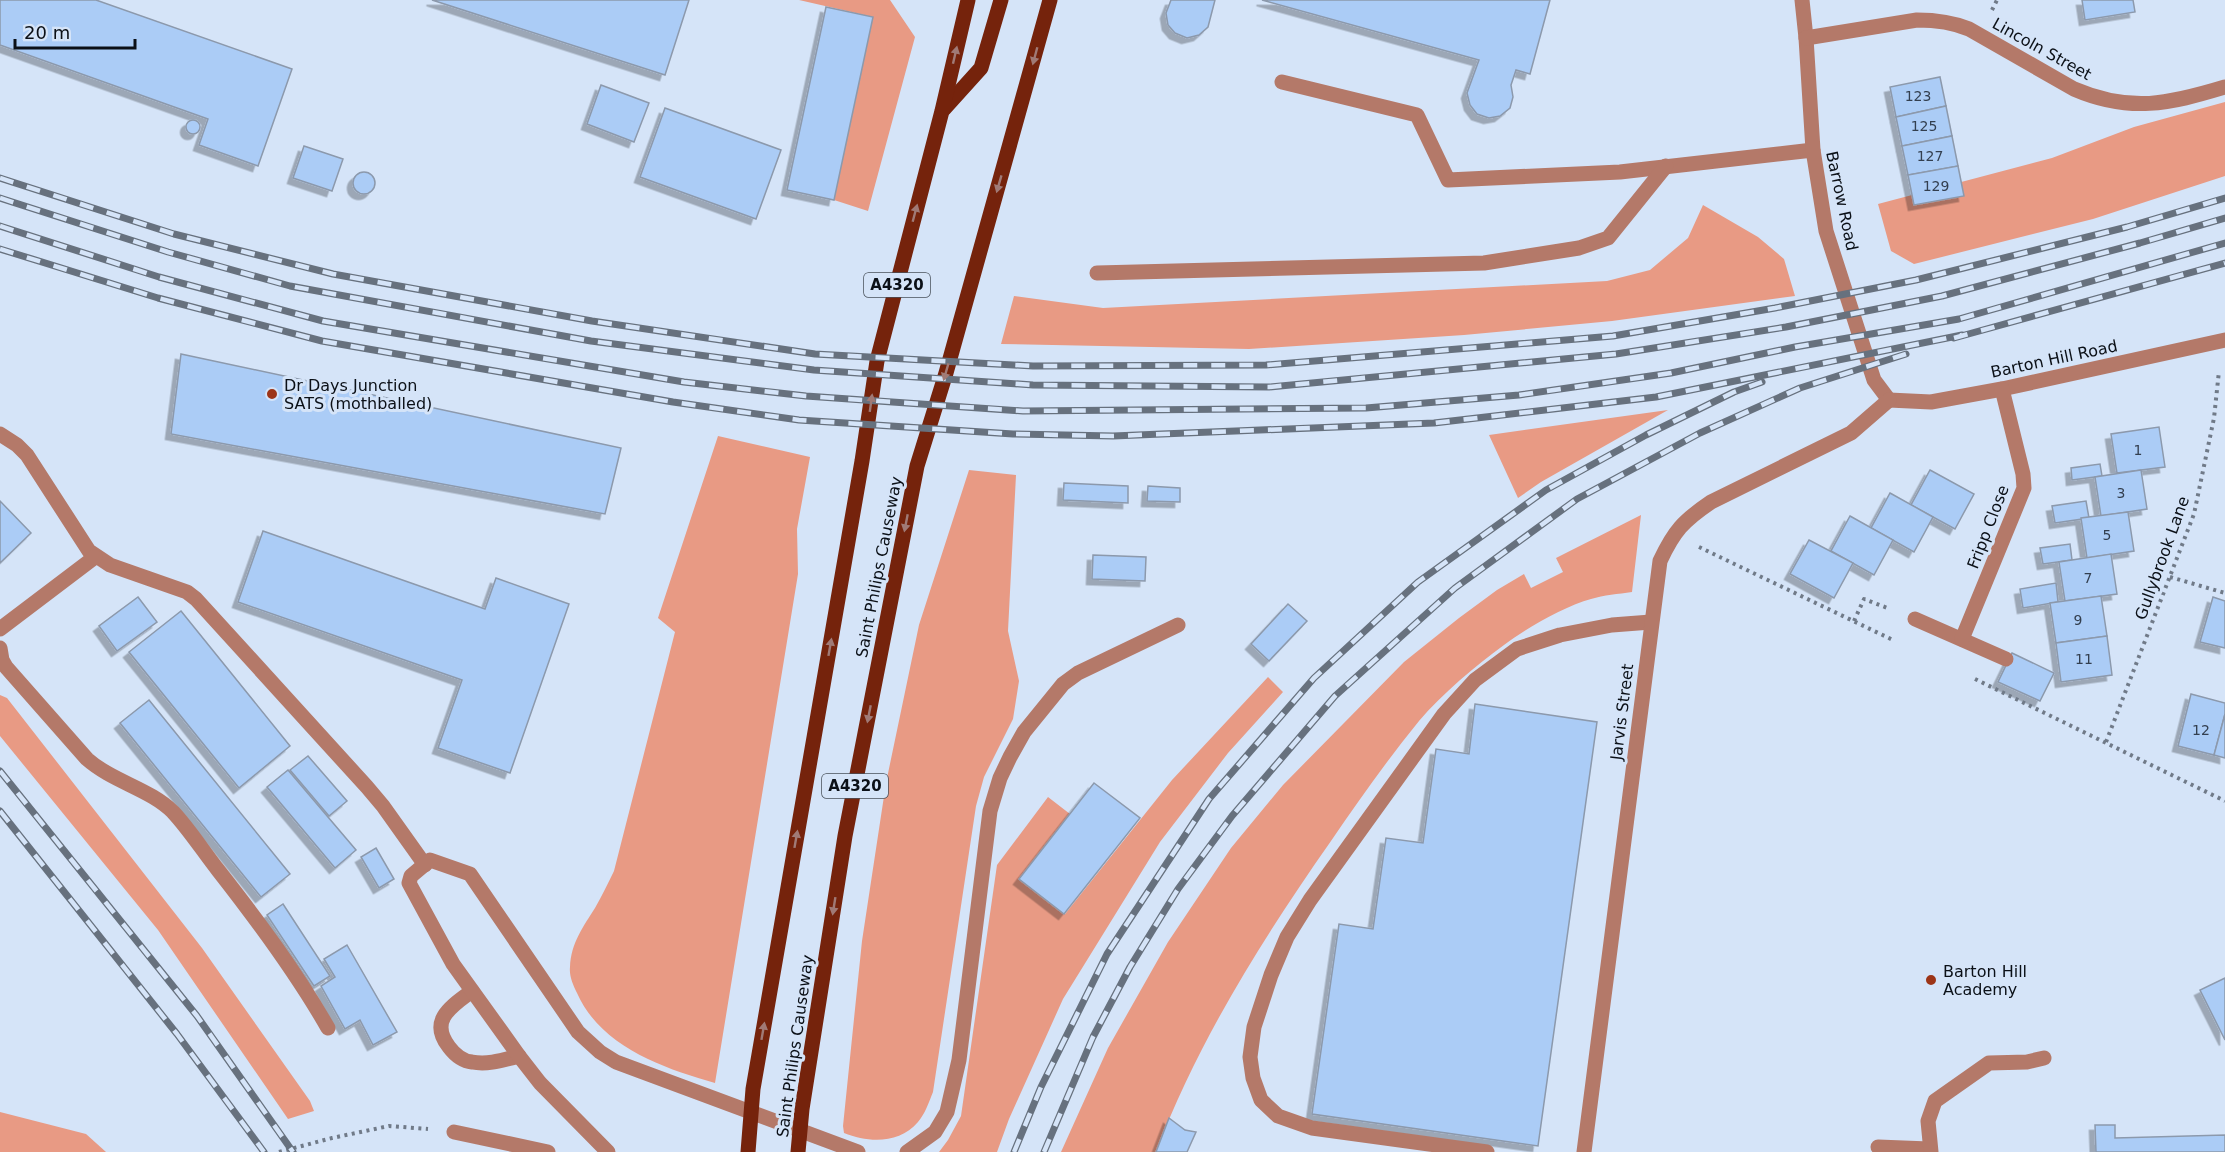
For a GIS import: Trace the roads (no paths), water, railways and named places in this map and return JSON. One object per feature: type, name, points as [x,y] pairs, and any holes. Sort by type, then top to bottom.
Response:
[{"type":"main road","name":"Saint Philips Causeway","points":[[748,1152],[753,1089],[862,461],[877,361],[942,111],[968,0]]},
{"type":"main road","name":"Saint Philips Causeway","points":[[942,111],[981,68],[1001,0]]},
{"type":"main road","name":"Saint Philips Causeway","points":[[798,1152],[802,1109],[845,836],[917,466],[1050,0]]},
{"type":"street","name":"Barrow Road","points":[[1802,0],[1813,150],[1826,231],[1874,380],[1889,400]]},
{"type":"street","name":"Lincoln Street","points":[[1806,38],[1917,20],[1935,20],[1969,29],[2074,89],[2112,102],[2149,104],[2174,102],[2225,87]]},
{"type":"street","points":[[1282,82],[1417,114],[1448,180],[1620,172],[1813,150]]},
{"type":"street","points":[[1097,273],[1484,263],[1579,248],[1608,238],[1666,166]]},
{"type":"street","name":"Barton Hill Road","points":[[1889,400],[1930,402],[2002,389],[2224,340]]},
{"type":"street","name":"Fripp Close","points":[[1962,639],[2024,488],[2023,474],[2002,389]]},
{"type":"street","name":"Jarvis Street","points":[[1584,1152],[1660,561],[1673,534],[1690,516],[1711,502],[1851,433],[1889,400]]},
{"type":"street","points":[[0,434],[27,455],[89,551],[110,565],[187,592],[196,599],[367,787],[425,864]]},
{"type":"street","points":[[0,629],[95,556]]},
{"type":"street","points":[[1915,619],[2006,659]]},
{"type":"street","points":[[1487,1152],[1312,1128],[1278,1116],[1261,1100],[1253,1078],[1250,1058],[1254,1027],[1271,975],[1287,937],[1310,900],[1444,714],[1475,680],[1517,649],[1549,638],[1612,625],[1651,622]]},
{"type":"street","points":[[907,1152],[935,1132],[947,1112],[959,1060],[990,812],[1000,778],[1010,757],[1024,732],[1063,684],[1078,672],[1178,625]]},
{"type":"street","points":[[0,648],[6,667],[87,759],[102,772],[148,794],[173,812],[270,936],[306,988],[328,1028]]},
{"type":"street","points":[[608,1152],[540,1083],[453,964],[410,887],[411,876],[425,864],[430,861],[470,874],[574,1026],[600,1052],[616,1062],[858,1152]]},
{"type":"street","points":[[472,991],[453,1004],[442,1018],[441,1031],[448,1046],[457,1056],[472,1062],[492,1063],[519,1056]]},
{"type":"street","points":[[1878,1147],[1930,1151],[1928,1121],[1935,1101],[1989,1063],[2027,1062],[2044,1058]]},
{"type":"street","points":[[454,1132],[549,1152]]},
{"type":"railway","points":[[0,178],[174,234],[333,274],[592,321],[815,354],[1033,366],[1266,365],[1613,336],[1775,308],[1916,280],[2127,227],[2225,198]]},
{"type":"railway","points":[[0,198],[168,252],[290,286],[591,341],[814,370],[1033,385],[1269,387],[1616,354],[1786,327],[1942,296],[2225,218]]},
{"type":"railway","points":[[0,226],[159,277],[323,321],[684,382],[806,396],[1023,411],[1366,408],[1519,395],[1671,373],[1795,347],[1959,319],[2225,243]]},
{"type":"railway","points":[[0,249],[158,298],[322,341],[673,402],[799,420],[1013,434],[1113,436],[1434,423],[1656,397],[1962,335]]},
{"type":"railway","points":[[1954,338],[2225,263]]},
{"type":"railway","points":[[1044,1152],[1093,1037],[1130,967],[1178,889],[1232,816],[1335,696],[1455,588],[1577,499],[1700,433],[1800,388],[1906,354]]},
{"type":"railway","points":[[1014,1152],[1041,1087],[1107,954],[1209,799],[1314,678],[1418,582],[1546,490],[1646,435],[1734,392],[1762,382]]},
{"type":"railway","points":[[0,771],[197,1016],[293,1152]]},
{"type":"railway","points":[[0,811],[177,1034],[264,1152]]},
{"type":"place","name":"Dr Days Junction SATS (mothballed)","points":[[272,394]]},
{"type":"place","name":"Barton Hill Academy","points":[[1931,980]]}]
